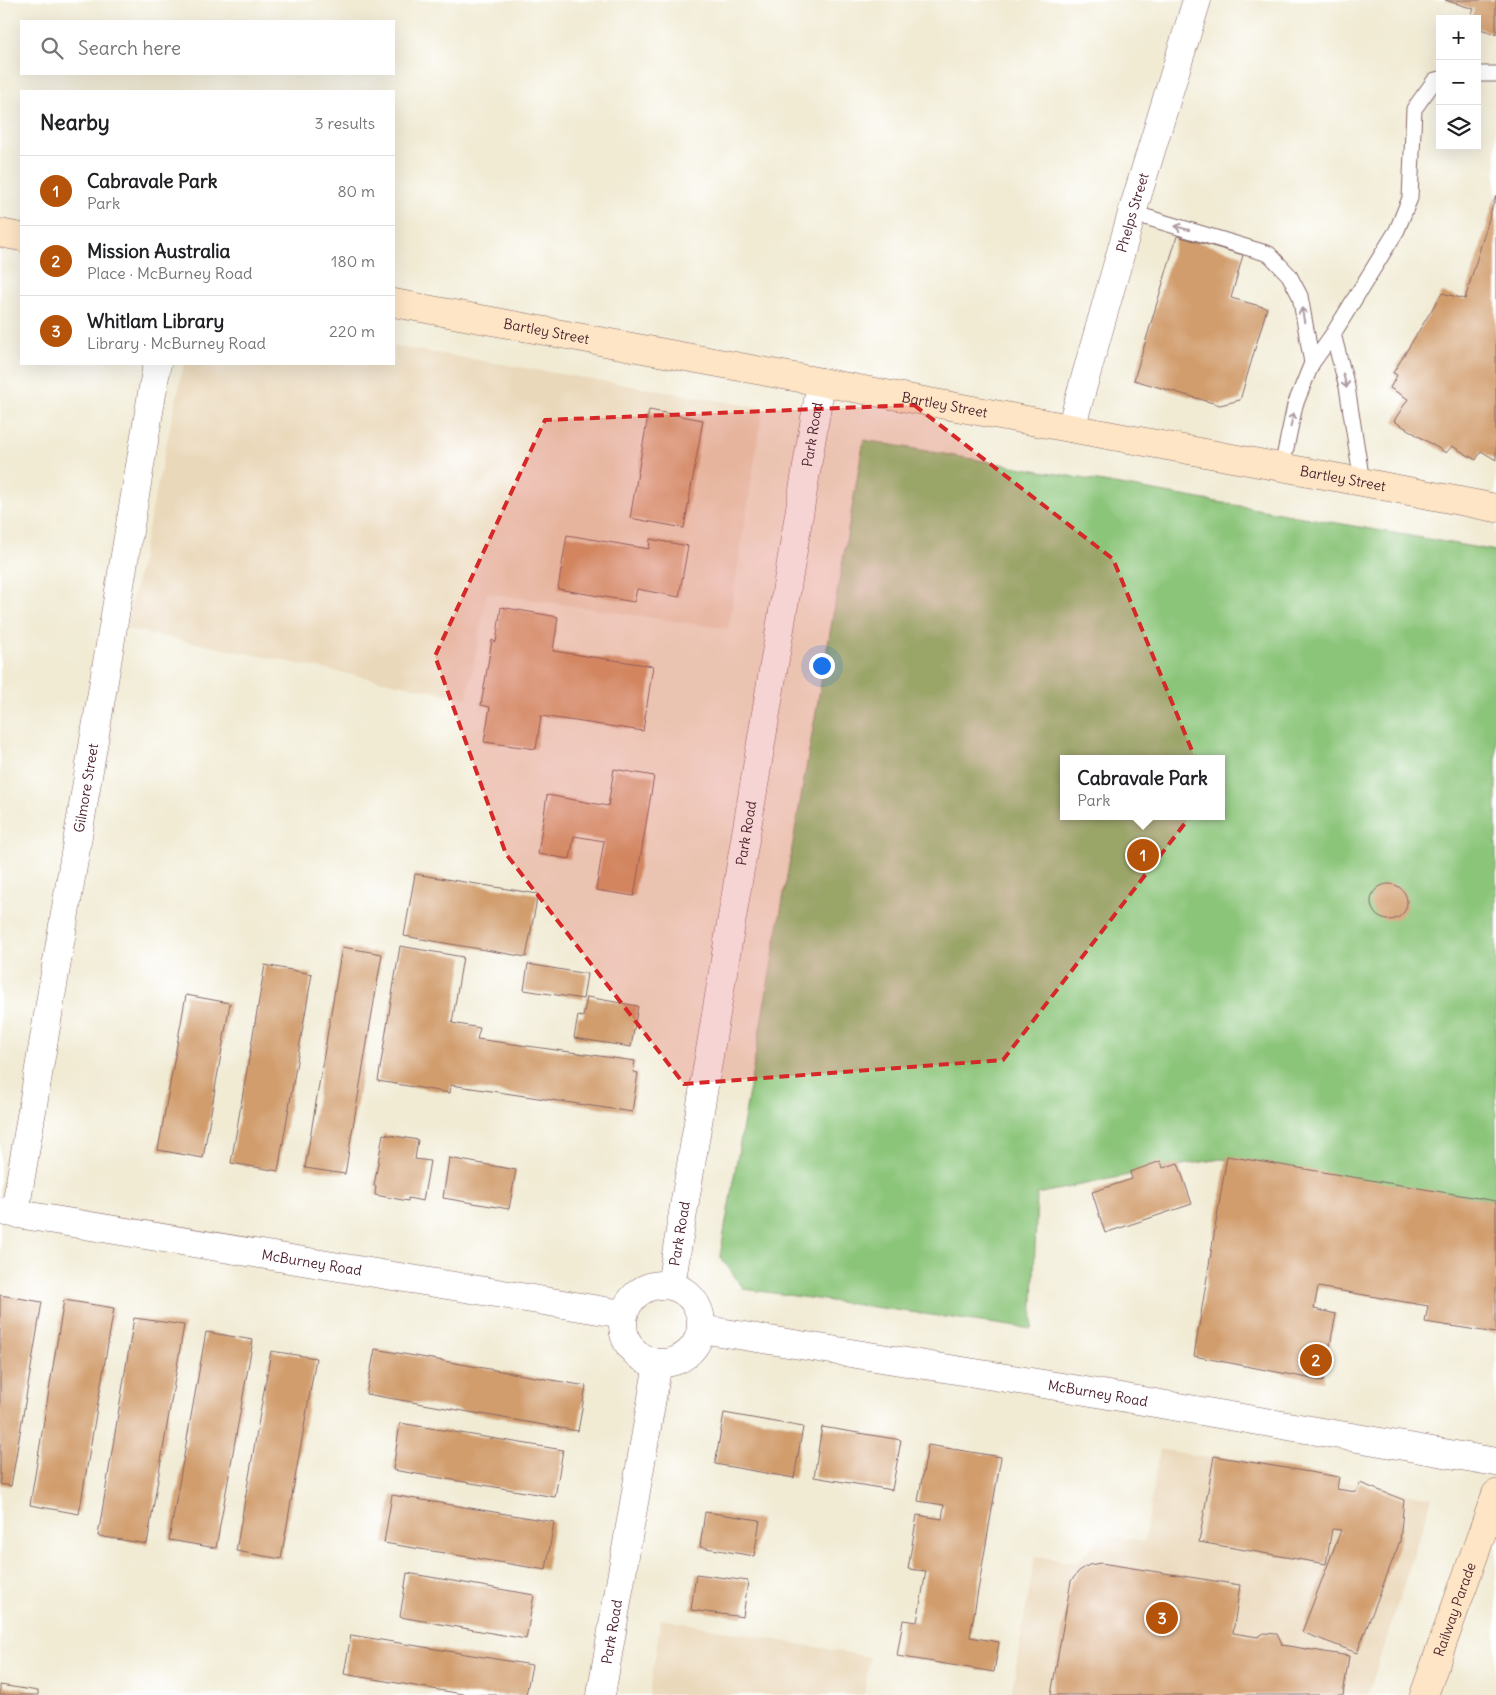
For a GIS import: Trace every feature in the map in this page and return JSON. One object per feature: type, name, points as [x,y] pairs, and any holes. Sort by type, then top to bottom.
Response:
[{"type":"main road","points":[[0,233],[20,237]]},
{"type":"main road","name":"Bartley Street","points":[[395,303],[1496,508]]},
{"type":"main road","name":"Railway Parade","points":[[1424,1695],[1496,1494]]},
{"type":"street","name":"Phelps Street","points":[[1071,428],[1132,213],[1197,0]]},
{"type":"street","name":"Gilmore Street","points":[[8,1211],[157,365]]},
{"type":"street","name":"Park Road","points":[[671,1285],[821,382]]},
{"type":"street","name":"McBurney Road","points":[[8,1211],[623,1314]]},
{"type":"street","points":[[658,1284],[671,1285],[691,1296],[701,1317],[698,1340],[681,1358],[658,1363],[637,1354],[629,1346],[624,1336],[623,1314],[628,1303],[636,1294],[658,1284]]},
{"type":"street","name":"McBurney Road","points":[[701,1328],[1068,1388],[1496,1462]]},
{"type":"street","name":"Park Road","points":[[601,1695],[658,1363]]},
{"type":"lane","points":[[1481,74],[1496,74]]},
{"type":"lane","points":[[1282,467],[1295,405],[1312,362],[1333,334],[1397,230],[1410,198],[1414,109],[1436,80]]},
{"type":"lane","points":[[1132,213],[1269,254],[1289,275],[1300,296],[1312,362]]},
{"type":"lane","points":[[1333,334],[1347,387],[1362,482]]},
{"type":"highlighted area","points":[[914,405],[1113,559],[1209,792],[1003,1060],[684,1084],[506,854],[435,656],[545,420]]},
{"type":"shaded area","points":[[395,346],[763,408],[728,629],[487,593],[467,698],[126,629],[184,365],[395,365]]},
{"type":"shaded area","points":[[1160,1449],[1432,1498],[1368,1695],[1011,1695],[1035,1556],[1077,1563],[1102,1535],[1144,1541]]},
{"type":"shaded area","points":[[661,1619],[870,1657],[864,1695],[649,1695]]},
{"type":"green space","points":[[864,440],[1496,551],[1496,1201],[1221,1159],[1163,1168],[1037,1194],[1032,1329],[744,1289],[720,1256]]},
{"type":"building","points":[[1445,0],[1496,0],[1496,34],[1481,29],[1481,15],[1472,15],[1474,9]]},
{"type":"building","points":[[1496,195],[1496,460],[1481,451],[1476,460],[1452,446],[1446,453],[1394,421],[1408,399],[1390,388],[1397,375],[1393,373],[1442,293],[1465,299]]},
{"type":"building","points":[[1177,236],[1243,255],[1231,298],[1267,308],[1240,400],[1220,405],[1134,380]]},
{"type":"building","points":[[649,410],[703,420],[684,528],[630,518]]},
{"type":"building","points":[[567,535],[649,549],[650,539],[688,546],[679,597],[637,589],[634,602],[558,589]]},
{"type":"building","points":[[501,607],[558,617],[553,651],[653,666],[643,731],[541,716],[536,749],[484,742],[490,707],[481,705],[492,640],[496,642]]},
{"type":"building","points":[[614,769],[654,776],[634,896],[596,890],[604,841],[574,836],[570,859],[538,854],[547,795],[608,806]]},
{"type":"building","points":[[415,874],[538,894],[526,957],[404,936]]},
{"type":"building","points":[[1389,884],[1396,885],[1402,889],[1406,895],[1406,909],[1402,915],[1396,919],[1389,920],[1382,919],[1376,915],[1372,909],[1371,902],[1372,895],[1376,889],[1382,885]]},
{"type":"building","points":[[400,946],[463,957],[452,1023],[480,1028],[477,1039],[635,1061],[633,1072],[638,1073],[632,1112],[451,1085],[450,1093],[378,1081]]},
{"type":"building","points":[[342,947],[382,954],[345,1174],[305,1168]]},
{"type":"building","points":[[528,964],[587,974],[583,999],[524,990]]},
{"type":"building","points":[[265,965],[312,974],[278,1171],[231,1163]]},
{"type":"building","points":[[186,995],[230,1003],[203,1158],[158,1150]]},
{"type":"building","points":[[587,997],[638,1006],[631,1047],[574,1038],[578,1016],[583,1017]]},
{"type":"building","points":[[383,1134],[418,1140],[415,1159],[430,1161],[423,1201],[408,1198],[408,1201],[375,1195],[376,1186],[374,1186]]},
{"type":"building","points":[[1227,1156],[1496,1201],[1496,1333],[1425,1322],[1428,1306],[1318,1287],[1314,1309],[1336,1314],[1323,1381],[1194,1356]]},
{"type":"building","points":[[449,1158],[516,1170],[509,1209],[443,1198]]},
{"type":"building","points":[[1161,1161],[1163,1168],[1178,1163],[1192,1204],[1105,1233],[1092,1192],[1132,1179],[1130,1172]]},
{"type":"building","points":[[0,1295],[42,1302],[11,1486],[0,1484]]},
{"type":"building","points":[[64,1300],[114,1308],[79,1514],[30,1505]]},
{"type":"building","points":[[134,1318],[184,1325],[147,1544],[98,1536]]},
{"type":"building","points":[[206,1332],[253,1340],[216,1548],[169,1540]]},
{"type":"building","points":[[375,1349],[586,1386],[578,1431],[366,1394]]},
{"type":"building","points":[[271,1351],[316,1358],[281,1559],[236,1551]]},
{"type":"building","points":[[724,1413],[803,1427],[794,1478],[715,1464]]},
{"type":"building","points":[[400,1423],[563,1450],[555,1497],[393,1470]]},
{"type":"building","points":[[822,1427],[901,1440],[892,1490],[814,1477]]},
{"type":"building","points":[[928,1445],[1001,1457],[970,1637],[999,1642],[994,1672],[897,1656],[903,1620],[917,1622],[926,1571],[908,1569],[917,1515],[942,1519],[944,1505],[918,1501]]},
{"type":"building","points":[[1214,1456],[1339,1477],[1337,1489],[1356,1492],[1360,1483],[1404,1500],[1400,1541],[1357,1653],[1302,1632],[1341,1530],[1332,1529],[1326,1564],[1199,1542]]},
{"type":"building","points":[[392,1495],[554,1522],[546,1570],[384,1543]]},
{"type":"building","points":[[705,1512],[760,1520],[754,1556],[700,1547]]},
{"type":"building","points":[[1101,1563],[1240,1585],[1233,1633],[1258,1637],[1264,1633],[1277,1634],[1282,1645],[1349,1656],[1343,1695],[1051,1695],[1071,1581],[1079,1571],[1089,1565]]},
{"type":"building","points":[[407,1573],[534,1595],[526,1639],[400,1617]]},
{"type":"building","points":[[696,1574],[748,1581],[743,1617],[691,1610]]},
{"type":"building","points":[[351,1635],[532,1665],[526,1695],[468,1695],[344,1674]]},
{"type":"building","points":[[0,1685],[38,1691],[38,1695],[0,1695]]},
{"type":"place","name":"Cabravale Park","points":[[1143,855]]},
{"type":"place","name":"Mission Australia","points":[[1316,1360]]},
{"type":"place","name":"Whitlam Library","points":[[1162,1618]]}]
